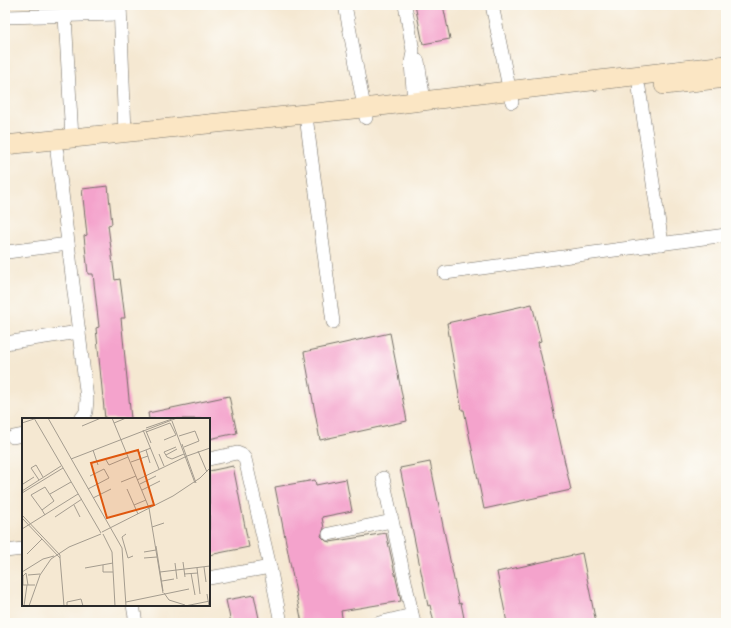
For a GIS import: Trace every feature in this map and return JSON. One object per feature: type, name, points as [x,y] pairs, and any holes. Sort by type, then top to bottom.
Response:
[{"type":"street","points":[[345,5],[365,113]]},
{"type":"street","points":[[405,5],[413,51],[411,63],[419,102]]},
{"type":"street","points":[[492,5],[511,96]]},
{"type":"street","points":[[5,18],[38,11],[65,16],[120,10],[125,133]]},
{"type":"street","points":[[65,16],[72,138]]},
{"type":"street","points":[[5,145],[125,133],[365,113],[511,96],[726,65]]},
{"type":"street","points":[[5,158],[307,124],[419,102],[639,88],[726,78]]},
{"type":"street","points":[[639,88],[662,244]]},
{"type":"street","points":[[307,124],[333,322]]},
{"type":"street","points":[[57,152],[87,399],[86,412],[82,418]]},
{"type":"street","points":[[446,273],[726,235]]},
{"type":"street","points":[[7,252],[68,244]]},
{"type":"street","points":[[5,343],[79,332]]},
{"type":"street","points":[[210,459],[237,453],[242,454],[270,567],[281,623]]},
{"type":"street","points":[[379,623],[413,619],[383,478]]},
{"type":"street","points":[[329,534],[392,521]]},
{"type":"street","points":[[5,550],[22,549]]},
{"type":"street","points":[[210,578],[270,567]]},
{"type":"street","points":[[133,606],[136,623]]},
{"type":"building","points":[[415,5],[443,5],[450,39],[423,44]]},
{"type":"building","points":[[108,186],[112,224],[108,225],[115,280],[120,279],[125,318],[121,318],[131,418],[105,418],[96,328],[99,327],[93,274],[88,274],[84,236],[87,235],[82,189]]},
{"type":"building","points":[[532,304],[541,341],[538,342],[571,490],[484,509],[464,410],[462,410],[459,395],[447,323]]},
{"type":"building","points":[[390,333],[407,421],[320,440],[304,352]]},
{"type":"building","points":[[229,396],[237,433],[210,439],[210,418],[149,418],[148,413]]},
{"type":"building","points":[[430,462],[459,604],[461,603],[465,623],[434,623],[430,605],[428,606],[400,468]]},
{"type":"building","points":[[233,466],[249,547],[210,555],[210,471]]},
{"type":"building","points":[[346,479],[352,511],[322,517],[324,528],[321,536],[326,541],[330,542],[386,533],[401,601],[341,611],[343,623],[302,623],[275,487],[315,480],[316,485]]},
{"type":"building","points":[[582,553],[596,623],[507,623],[497,572]]},
{"type":"building","points":[[254,595],[260,623],[231,623],[226,600]]}]
